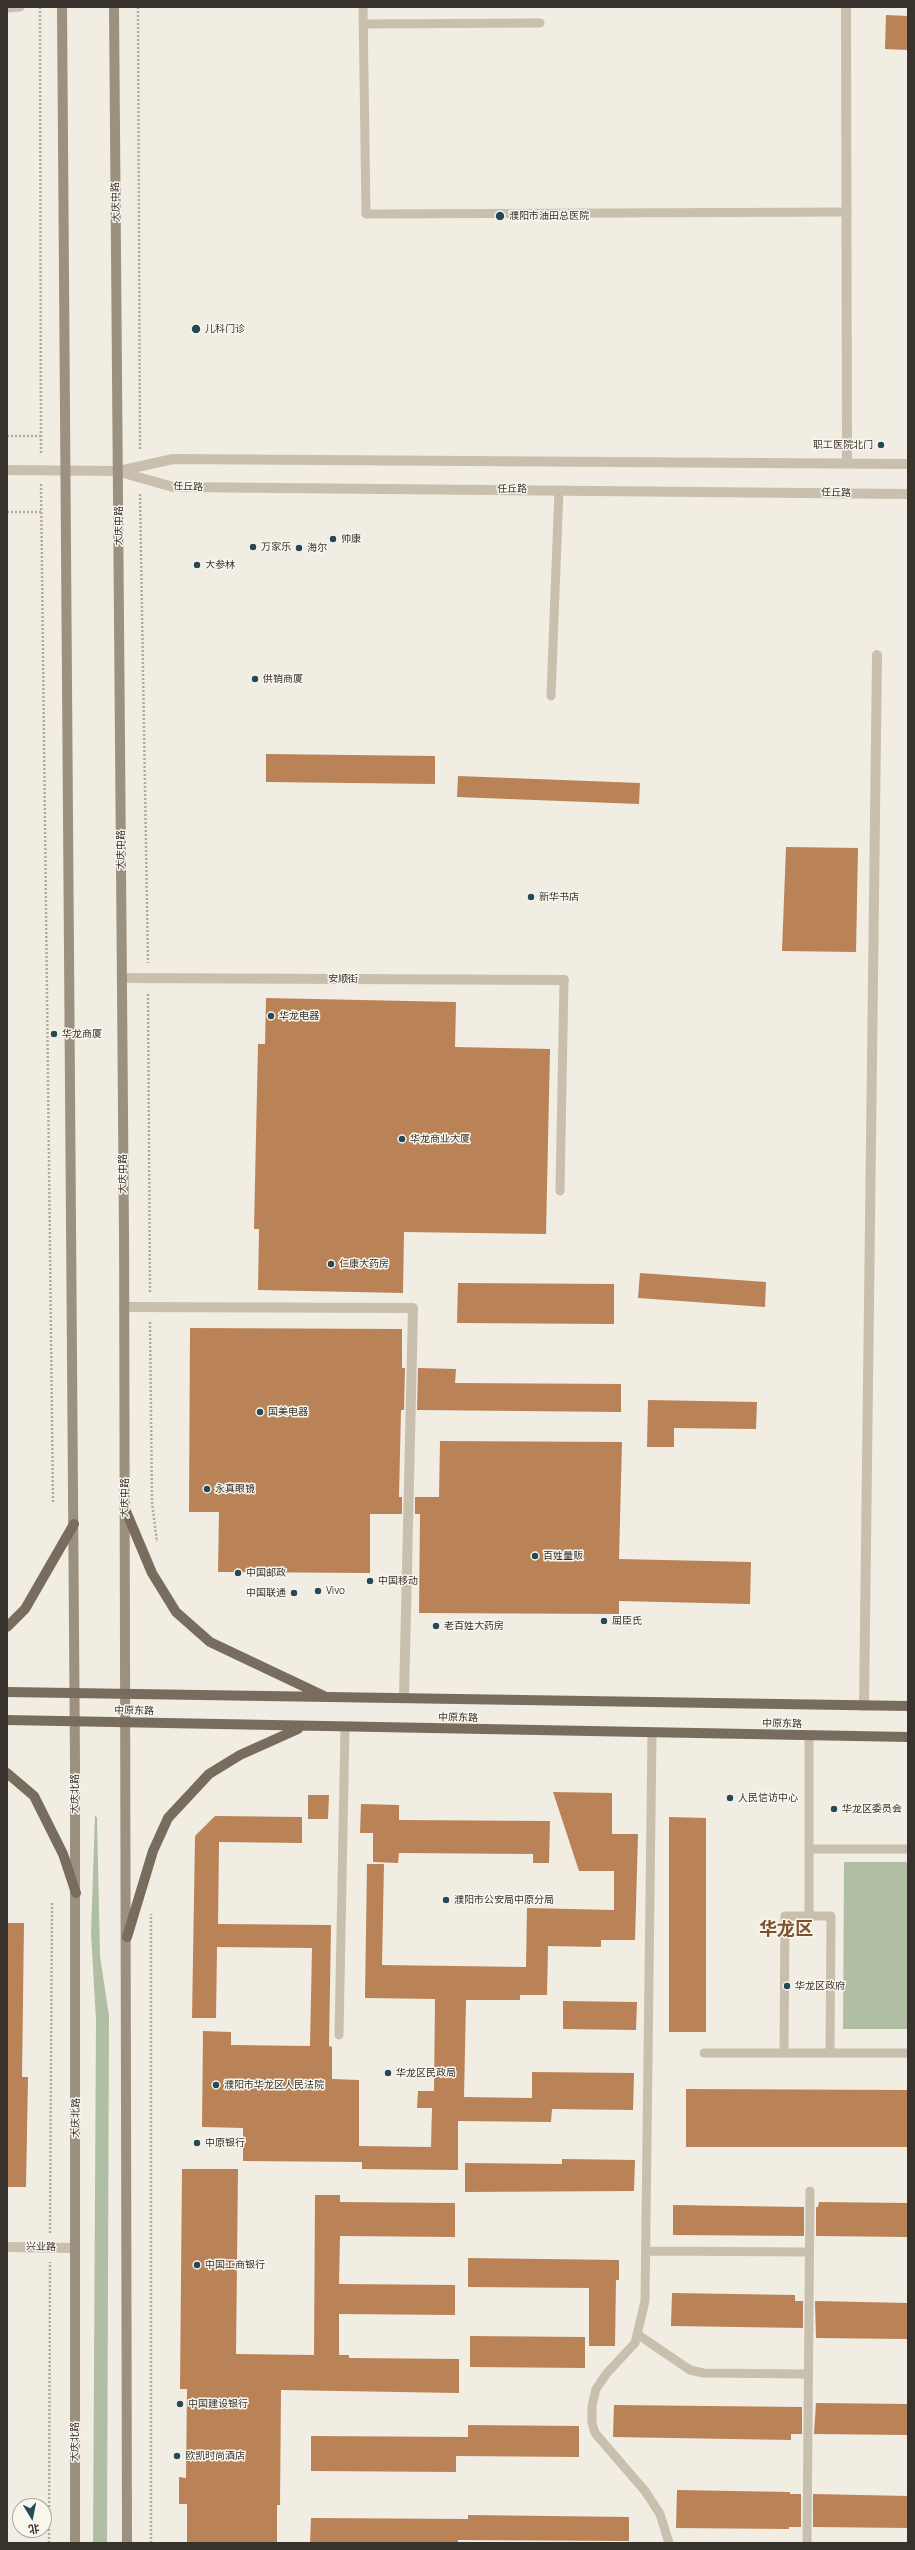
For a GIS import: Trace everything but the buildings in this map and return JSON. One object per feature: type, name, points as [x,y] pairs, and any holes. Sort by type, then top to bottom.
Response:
[{"type":"main road","points":[[62,7],[75,1693]]},
{"type":"main road","name":"大庆中路","points":[[114,7],[126,1694]]},
{"type":"main road","points":[[125,1509],[152,1574],[176,1612],[210,1642],[328,1697]]},
{"type":"main road","points":[[7,1627],[25,1609],[74,1524]]},
{"type":"main road","name":"中原东路","points":[[7,1692],[908,1706]]},
{"type":"main road","name":"大庆北路","points":[[75,1693],[75,2543]]},
{"type":"main road","points":[[126,1694],[127,2543]]},
{"type":"main road","name":"中原东路","points":[[7,1720],[345,1728],[908,1737]]},
{"type":"main road","points":[[127,1937],[153,1851],[168,1818],[209,1774],[240,1755],[302,1727]]},
{"type":"main road","points":[[7,1773],[34,1796],[63,1854],[76,1893]]},
{"type":"street","points":[[846,7],[847,463]]},
{"type":"street","name":"任丘路","points":[[7,470],[118,471],[173,459],[908,464]]},
{"type":"street","name":"任丘路","points":[[118,471],[172,487],[908,494]]},
{"type":"street","points":[[864,1706],[877,655]]},
{"type":"street","name":"安顺街","points":[[122,978],[564,980]]},
{"type":"street","points":[[124,1307],[413,1308],[404,1698]]},
{"type":"street","name":"兴业路","points":[[7,2247],[75,2248]]},
{"type":"lane","points":[[363,7],[366,214],[847,212]]},
{"type":"lane","points":[[7,8],[20,8]]},
{"type":"lane","points":[[363,24],[540,23]]},
{"type":"lane","points":[[551,696],[559,490]]},
{"type":"lane","points":[[560,1192],[564,980]]},
{"type":"lane","points":[[339,2035],[345,1728]]},
{"type":"lane","points":[[652,1733],[645,2301],[635,2343],[607,2373],[596,2389],[592,2406],[592,2423],[595,2433],[645,2491],[660,2514],[669,2543]]},
{"type":"lane","points":[[808,1916],[809,1736]]},
{"type":"lane","points":[[809,1848],[908,1849]]},
{"type":"lane","points":[[784,2053],[785,1916],[831,1916],[830,2053]]},
{"type":"lane","points":[[704,2053],[908,2053]]},
{"type":"lane","points":[[806,2543],[810,2191]]},
{"type":"lane","points":[[646,2251],[809,2252]]},
{"type":"lane","points":[[637,2334],[690,2370],[703,2373],[808,2374]]},
{"type":"path","points":[[40,7],[40,436],[53,1504]]},
{"type":"path","points":[[138,7],[140,467]]},
{"type":"path","points":[[7,436],[40,436]]},
{"type":"path","points":[[140,477],[148,978],[152,1502],[157,1546]]},
{"type":"path","points":[[7,512],[42,512]]},
{"type":"path","points":[[49,2543],[52,1903]]},
{"type":"path","points":[[151,1911],[151,2543]]},
{"type":"green space","points":[[95,1815],[97,1818],[100,1956],[109,2016],[107,2543],[93,2543],[96,2019],[91,1934]]},
{"type":"green space","points":[[844,1862],[908,1862],[908,2029],[843,2029]]},
{"type":"place","name":"濮阳市油田总医院","points":[[500,216]]},
{"type":"place","name":"儿科门诊","points":[[196,329]]},
{"type":"place","name":"职工医院北门","points":[[881,445]]},
{"type":"place","name":"帅康","points":[[333,539]]},
{"type":"place","name":"万家乐","points":[[253,547]]},
{"type":"place","name":"海尔","points":[[299,548]]},
{"type":"place","name":"大参林","points":[[197,565]]},
{"type":"place","name":"供销商厦","points":[[255,679]]},
{"type":"place","name":"新华书店","points":[[531,897]]},
{"type":"place","name":"华龙电器","points":[[271,1016]]},
{"type":"place","name":"华龙商厦","points":[[54,1034]]},
{"type":"place","name":"华龙商业大厦","points":[[402,1139]]},
{"type":"place","name":"仁康大药房","points":[[331,1264]]},
{"type":"place","name":"国美电器","points":[[260,1412]]},
{"type":"place","name":"永真眼镜","points":[[207,1489]]},
{"type":"place","name":"百姓量贩","points":[[535,1556]]},
{"type":"place","name":"中国邮政","points":[[238,1573]]},
{"type":"place","name":"中国移动","points":[[370,1581]]},
{"type":"place","name":"Vivo","points":[[318,1591]]},
{"type":"place","name":"中国联通","points":[[294,1593]]},
{"type":"place","name":"屈臣氏","points":[[604,1621]]},
{"type":"place","name":"老百姓大药房","points":[[436,1626]]},
{"type":"place","name":"人民信访中心","points":[[730,1798]]},
{"type":"place","name":"华龙区委员会","points":[[834,1809]]},
{"type":"place","name":"濮阳市公安局中原分局","points":[[446,1900]]},
{"type":"place","name":"华龙区政府","points":[[787,1986]]},
{"type":"place","name":"华龙区民政局","points":[[388,2073]]},
{"type":"place","name":"濮阳市华龙区人民法院","points":[[216,2085]]},
{"type":"place","name":"中原银行","points":[[197,2143]]},
{"type":"place","name":"中国工商银行","points":[[197,2265]]},
{"type":"place","name":"中国建设银行","points":[[180,2404]]},
{"type":"place","name":"欧凯时尚酒店","points":[[177,2456]]},
{"type":"district","name":"华龙区","points":[[786,1930]]}]
